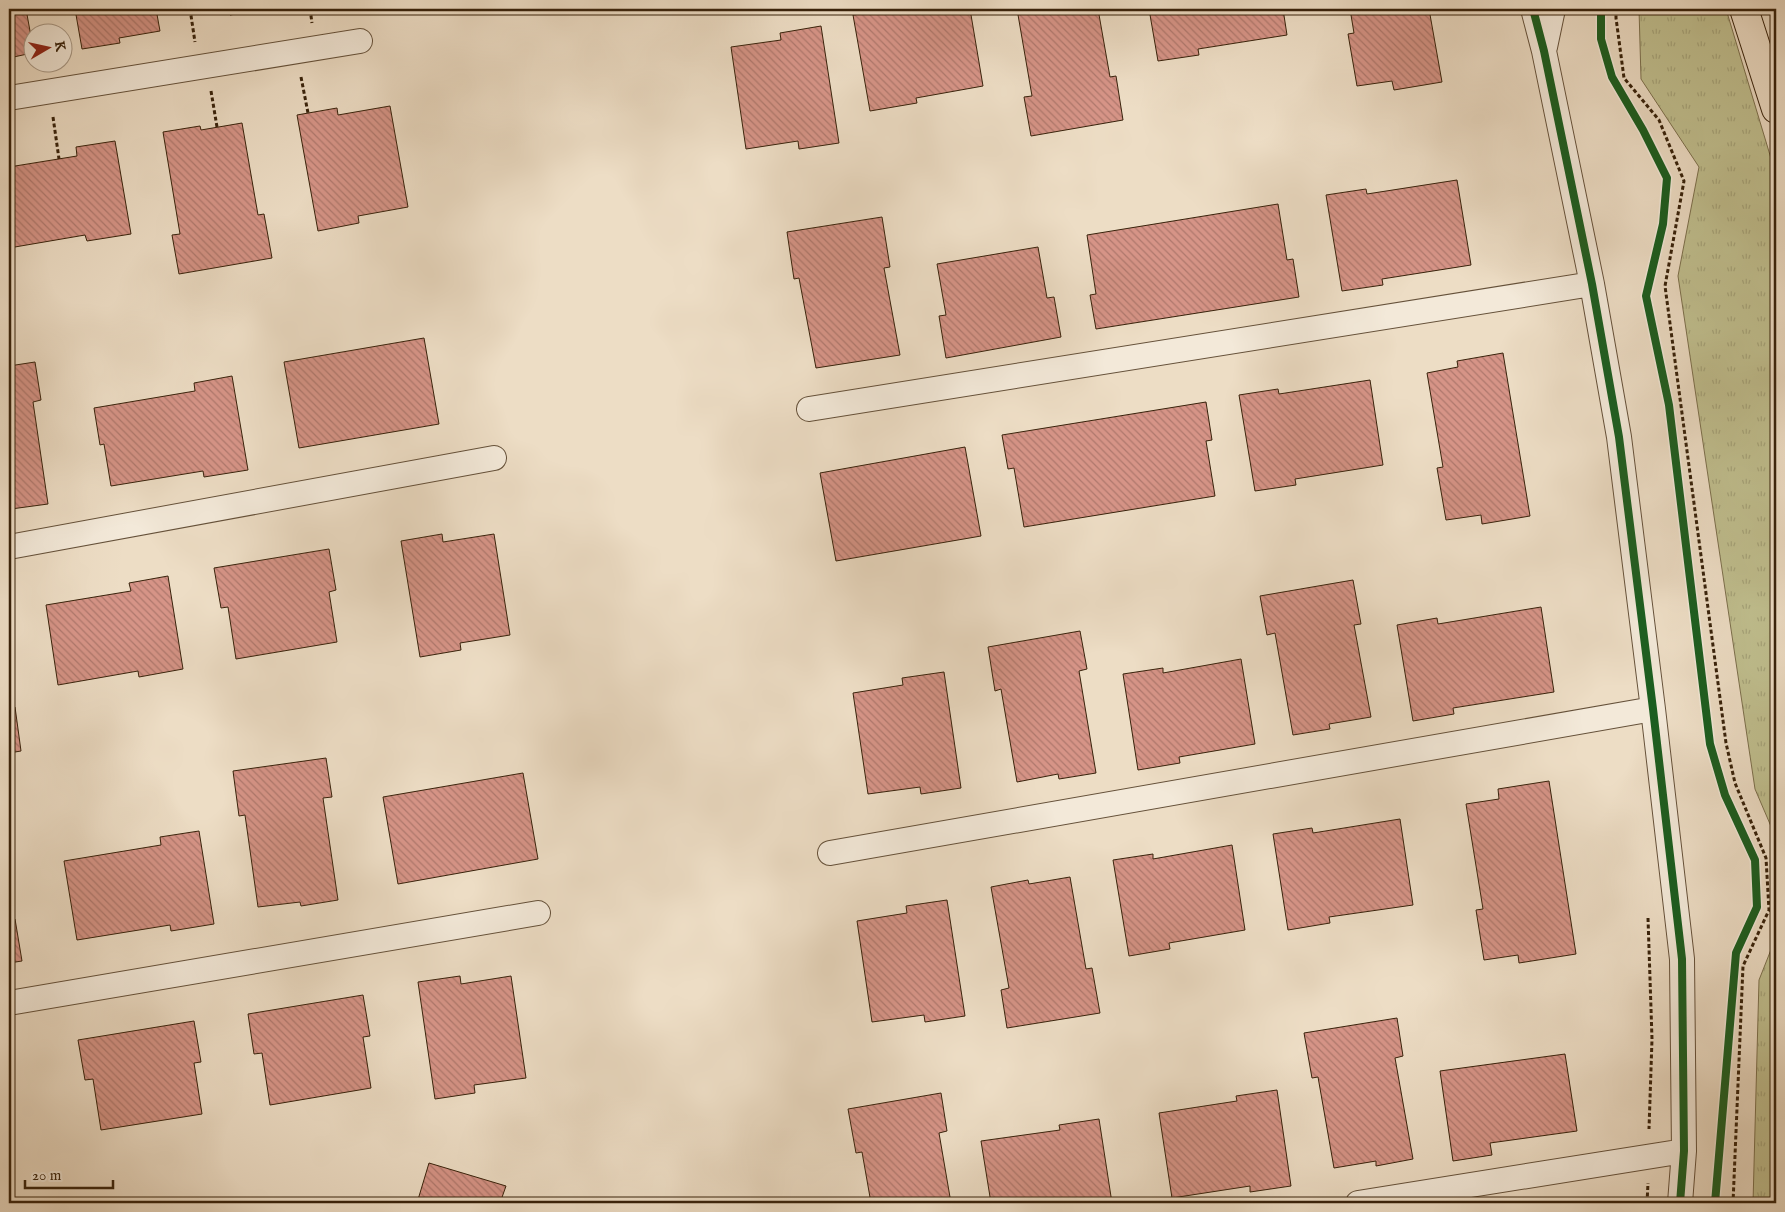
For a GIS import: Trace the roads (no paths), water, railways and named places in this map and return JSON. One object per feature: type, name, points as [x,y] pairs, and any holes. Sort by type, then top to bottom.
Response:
[{"type":"main road","points":[[1744,9],[1776,109]]},
{"type":"main road","points":[[1756,9],[1776,104]]},
{"type":"street","points":[[1533,9],[1544,51],[1592,284],[1619,438],[1654,709],[1682,959],[1684,1151],[1680,1203]]},
{"type":"street","points":[[1544,51],[1553,9]]},
{"type":"street","points":[[9,98],[360,41]]},
{"type":"street","points":[[809,409],[1592,284]]},
{"type":"street","points":[[9,547],[494,458]]},
{"type":"street","points":[[830,853],[1654,709]]},
{"type":"street","points":[[9,1003],[538,913]]},
{"type":"street","points":[[1358,1203],[1684,1151]]}]
